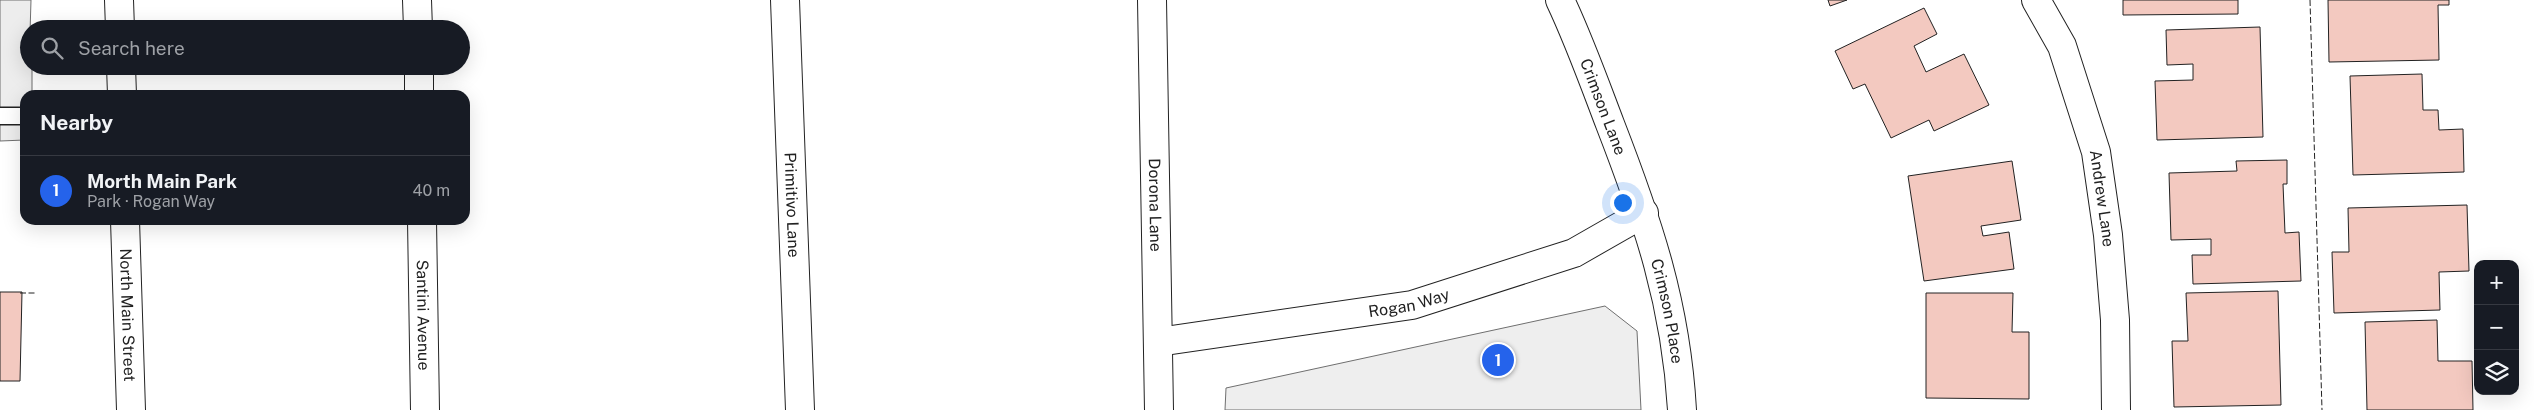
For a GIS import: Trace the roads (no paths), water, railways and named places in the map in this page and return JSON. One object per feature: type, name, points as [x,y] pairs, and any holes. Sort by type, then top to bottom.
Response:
[{"type":"street","points":[[119,0],[120,20]]},
{"type":"street","points":[[417,0],[418,20]]},
{"type":"street","name":"Primitivo Lane","points":[[785,0],[800,410]]},
{"type":"street","name":"Dorona Lane","points":[[1152,0],[1159,410]]},
{"type":"street","name":"Crimson Lane","points":[[1560,0],[1644,213]]},
{"type":"street","name":"Andrew Lane","points":[[2036,0],[2062,46],[2096,152],[2108,235],[2115,320],[2116,410]]},
{"type":"street","points":[[121,75],[122,90]]},
{"type":"street","points":[[419,75],[419,90]]},
{"type":"street","name":"Rogan Way","points":[[1158,342],[1412,305],[1574,253],[1644,213]]},
{"type":"street","name":"Crimson Place","points":[[1644,213],[1665,285],[1680,362],[1682,410]]},
{"type":"street","name":"North Main Street","points":[[126,225],[131,410]]},
{"type":"street","name":"Santini Avenue","points":[[422,225],[426,410]]},
{"type":"lane","points":[[0,116],[20,116]]},
{"type":"place","name":"Morth Main Park","points":[[1498,360]]}]
